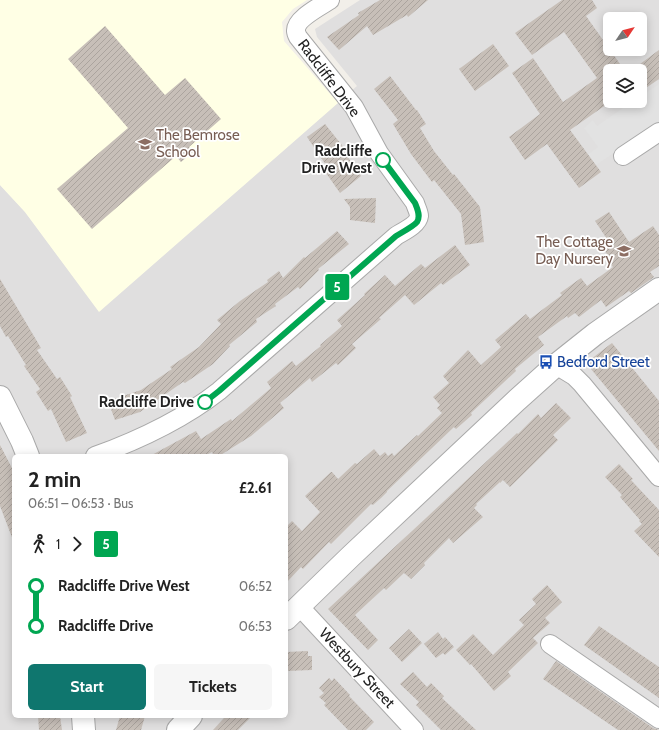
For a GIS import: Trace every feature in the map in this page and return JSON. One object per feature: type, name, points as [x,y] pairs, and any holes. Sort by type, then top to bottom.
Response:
[{"type":"street","name":"Radcliffe Drive","points":[[101,454],[164,426],[205,402],[396,236],[417,222],[418,211],[415,203],[379,153],[354,107],[298,37],[296,30],[300,21],[330,0]]},
{"type":"street","points":[[623,156],[659,132]]},
{"type":"street","points":[[292,613],[556,365],[595,334],[659,289]]},
{"type":"street","points":[[556,365],[574,376],[582,384],[659,477]]},
{"type":"street","points":[[0,397],[27,454]]},
{"type":"street","name":"Westbury Street","points":[[292,613],[414,730]]},
{"type":"street","points":[[550,644],[659,719]]},
{"type":"street","points":[[83,718],[84,730]]},
{"type":"street","points":[[178,730],[189,718]]},
{"type":"shaded area","name":"The Bemrose School","points":[[0,0],[307,0],[293,9],[282,22],[284,41],[338,103],[99,312],[25,212],[0,185]]},
{"type":"shaded area","points":[[360,0],[659,0],[659,730],[0,730],[0,185],[25,212],[99,311],[357,86],[317,37],[315,29]]},
{"type":"shaded area","points":[[659,84],[659,123],[593,167],[586,156],[598,147],[584,128],[593,120],[597,126],[623,108],[647,108],[647,92]]},
{"type":"building","points":[[380,0],[428,0],[408,17],[407,15],[373,35],[367,26],[339,50],[327,37],[359,15],[358,13]]},
{"type":"building","points":[[562,0],[592,0],[597,8],[586,16],[603,40],[603,56],[614,56],[620,64],[603,64],[603,107],[570,130],[601,172],[579,188],[547,144],[525,160],[509,137],[540,114],[512,73],[533,58],[563,102],[597,78],[564,32],[532,55],[515,33]]},
{"type":"building","points":[[105,26],[165,95],[185,78],[221,119],[189,147],[193,152],[181,162],[176,156],[92,229],[57,189],[128,128],[68,59]]},
{"type":"building","points":[[493,44],[509,66],[475,91],[459,69]]},
{"type":"building","points":[[659,50],[659,79],[647,87],[647,64],[640,64]]},
{"type":"building","points":[[390,76],[426,124],[420,128],[434,151],[480,207],[484,242],[465,245],[461,214],[434,180],[432,182],[411,154],[393,124],[398,120],[374,89]]},
{"type":"building","points":[[325,124],[345,149],[343,150],[361,176],[340,193],[326,173],[330,171],[307,137]]},
{"type":"building","points":[[376,198],[375,223],[350,220],[350,207],[344,199]]},
{"type":"building","points":[[609,212],[629,242],[653,226],[659,235],[659,266],[650,272],[654,277],[631,293],[629,291],[606,307],[601,300],[579,317],[575,313],[568,318],[567,316],[538,337],[544,345],[515,369],[516,371],[471,413],[472,415],[456,429],[454,427],[381,498],[373,505],[371,504],[331,544],[329,542],[303,569],[301,567],[288,581],[288,525],[292,521],[302,531],[320,512],[305,496],[331,472],[338,479],[355,463],[357,464],[374,449],[380,456],[385,452],[388,456],[392,453],[394,456],[442,413],[437,408],[440,405],[433,397],[449,383],[443,376],[468,350],[481,365],[501,347],[495,340],[526,314],[530,319],[562,295],[560,293],[581,278],[587,286],[613,267],[609,263],[612,261],[604,250],[611,245],[595,221]]},
{"type":"building","points":[[337,231],[349,244],[318,269],[319,270],[300,289],[298,287],[275,304],[276,306],[256,319],[257,322],[229,345],[230,346],[213,364],[185,383],[183,382],[140,412],[115,420],[108,401],[141,390],[172,369],[170,367],[199,347],[221,324],[217,320],[240,301],[268,282],[267,280],[279,271],[283,278],[304,257],[305,258]]},
{"type":"building","points":[[455,245],[470,265],[443,285],[441,283],[414,305],[405,295],[379,318],[381,319],[352,344],[356,348],[338,365],[336,363],[312,382],[310,378],[280,403],[284,408],[251,436],[222,454],[213,454],[212,452],[208,454],[154,454],[196,431],[201,439],[231,419],[232,421],[271,388],[267,382],[292,361],[296,366],[321,346],[320,345],[342,326],[337,320],[385,275],[395,286],[421,264],[425,268]]},
{"type":"building","points":[[0,279],[41,348],[37,350],[57,379],[60,377],[72,396],[70,397],[87,433],[66,442],[51,409],[48,411],[36,392],[40,389],[24,366],[26,365],[8,336],[6,337],[0,326]]},
{"type":"building","points":[[612,343],[659,401],[659,451],[586,363]]},
{"type":"building","points":[[556,403],[571,418],[553,435],[558,440],[510,487],[503,480],[476,504],[477,505],[474,508],[483,517],[453,543],[449,538],[424,563],[425,565],[411,579],[404,573],[386,590],[384,588],[355,615],[378,640],[368,650],[328,609],[538,414],[541,418]]},
{"type":"building","points":[[0,445],[12,468],[12,537],[0,506]]},
{"type":"building","points":[[619,464],[633,479],[631,480],[659,510],[659,557],[634,531],[642,524],[639,521],[640,520],[620,497],[622,495],[605,477]]},
{"type":"building","points":[[547,585],[562,602],[545,618],[550,623],[533,638],[538,643],[508,672],[511,676],[494,691],[471,664],[470,665],[456,650],[473,634],[493,655],[524,625],[519,620],[536,604],[532,599]]},
{"type":"building","points":[[599,626],[659,667],[659,698],[584,645]]},
{"type":"building","points":[[409,629],[422,643],[402,662],[389,648]]},
{"type":"building","points":[[438,632],[443,639],[445,637],[454,647],[445,655],[443,653],[436,658],[424,644]]},
{"type":"building","points":[[308,651],[308,656],[312,656],[312,670],[288,671],[288,652]]},
{"type":"building","points":[[556,661],[653,728],[659,730],[618,730],[543,679]]},
{"type":"building","points":[[413,672],[427,687],[431,683],[444,696],[442,698],[476,730],[441,730],[416,705],[419,702],[400,684]]},
{"type":"building","points":[[329,678],[332,681],[334,678],[374,722],[366,730],[348,730],[324,705],[326,703],[319,697],[324,693],[319,688]]},
{"type":"building","points":[[38,718],[60,718],[62,730],[39,730]]},
{"type":"building","points":[[119,718],[144,718],[141,730],[116,730]]},
{"type":"building","points":[[224,718],[250,718],[238,730],[213,730]]},
{"type":"bus line","name":"5","points":[[205,402],[396,236],[417,222],[418,211],[415,203],[383,160]]},
{"type":"place","name":"The Bemrose School","points":[[145,144]]},
{"type":"place","name":"Radcliffe Drive West","points":[[383,160]]},
{"type":"place","name":"The Cottage Day Nursery","points":[[624,251]]},
{"type":"place","name":"Bedford Street","points":[[546,362]]},
{"type":"place","name":"Radcliffe Drive","points":[[205,402]]}]
